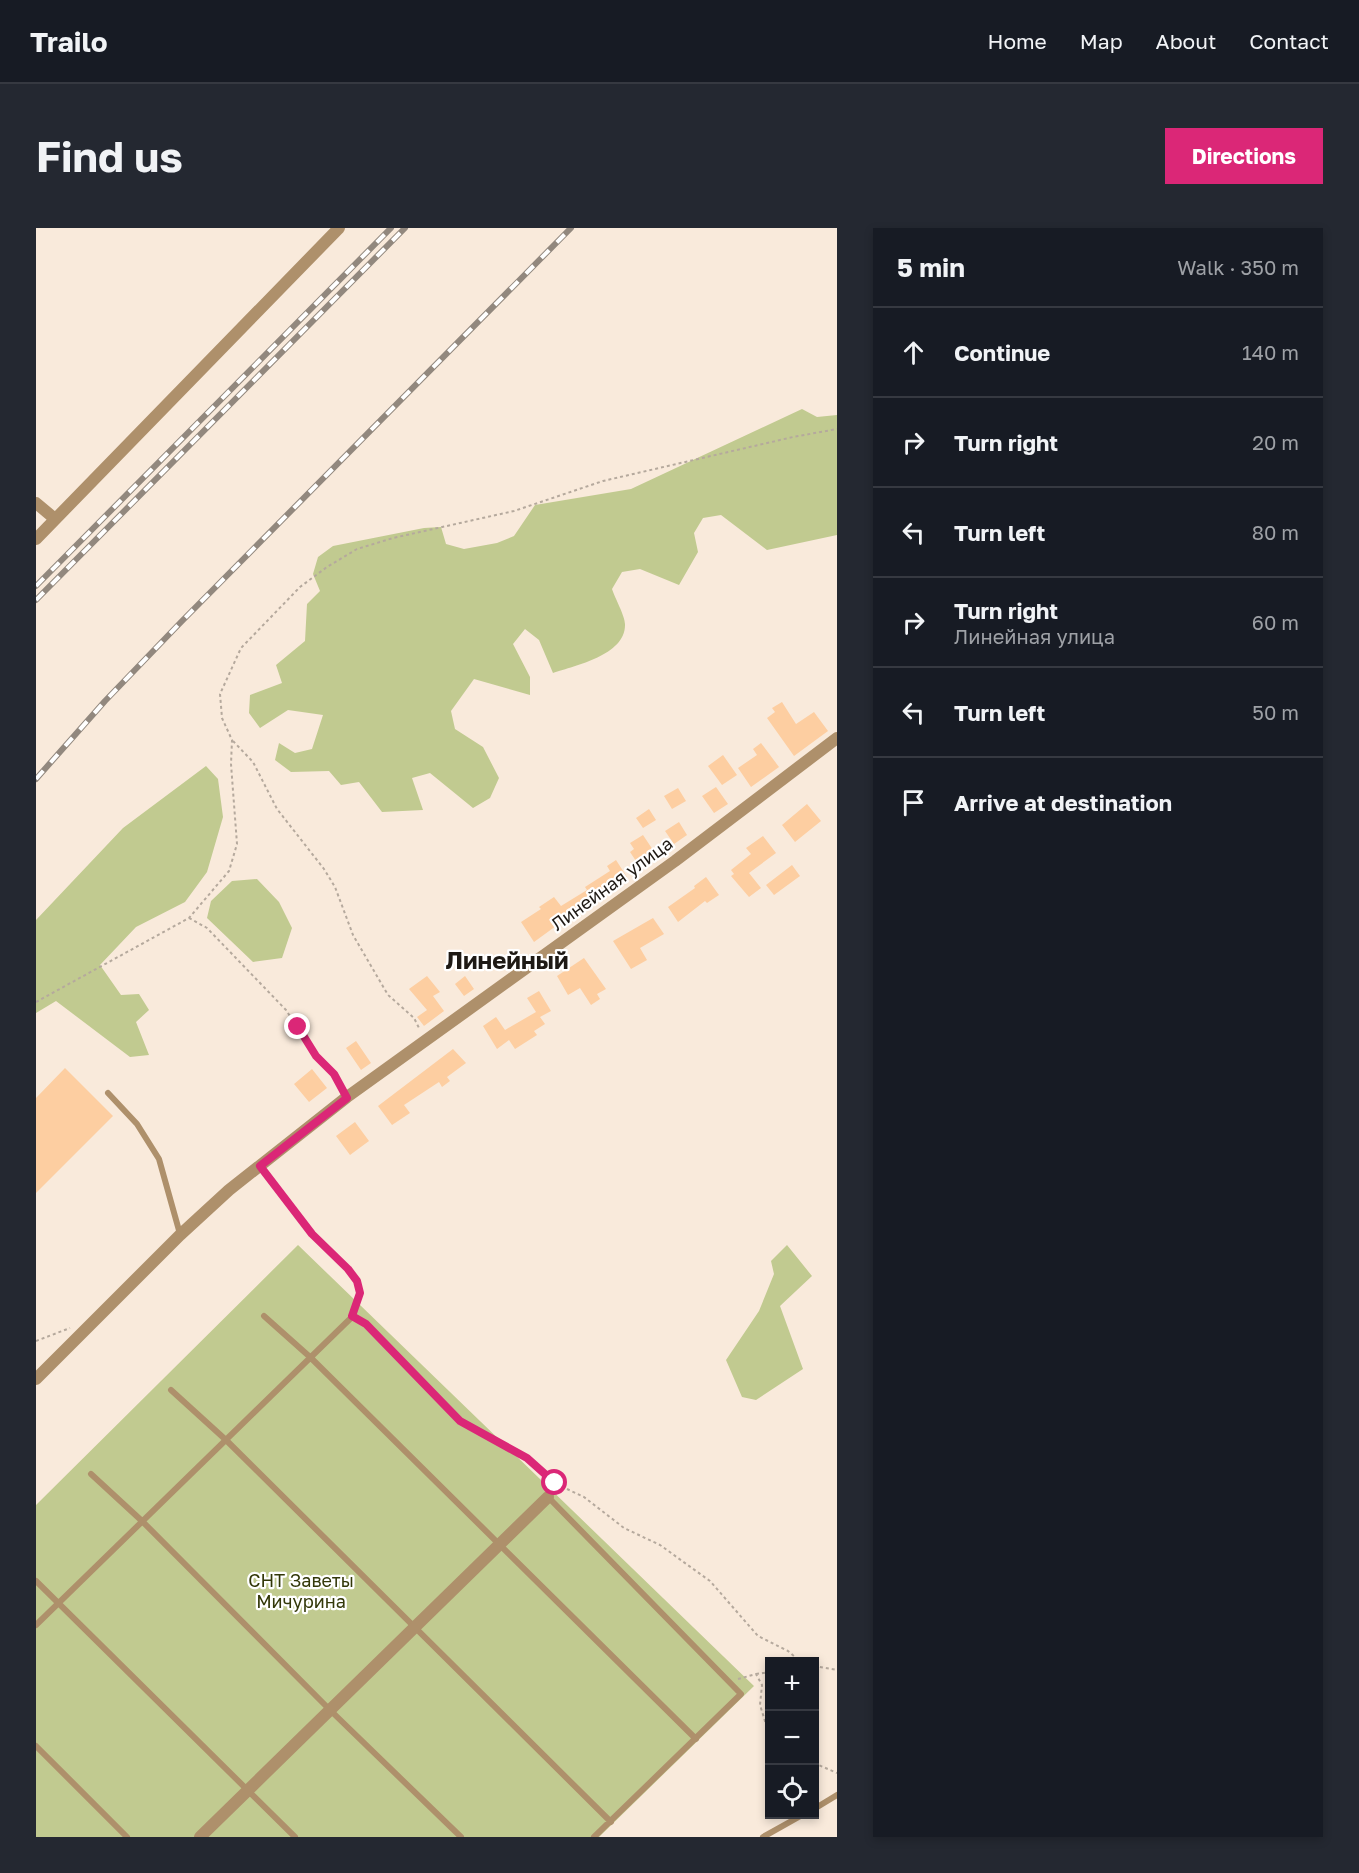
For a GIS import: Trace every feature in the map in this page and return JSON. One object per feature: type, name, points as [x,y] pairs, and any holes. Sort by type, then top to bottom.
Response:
[{"type":"street","points":[[36,539],[339,228]]},
{"type":"street","points":[[36,503],[55,519]]},
{"type":"street","name":"Линейная улица","points":[[36,1379],[180,1235],[230,1190],[347,1098],[675,861],[837,738]]},
{"type":"street","points":[[201,1837],[548,1497]]},
{"type":"lane","points":[[108,1093],[137,1124],[159,1159],[180,1235]]},
{"type":"lane","points":[[264,1316],[310,1358],[696,1739]]},
{"type":"lane","points":[[36,1625],[352,1316],[366,1324],[460,1421],[527,1458],[555,1483],[558,1486],[548,1497],[741,1694],[594,1837]]},
{"type":"lane","points":[[171,1390],[226,1440],[611,1822]]},
{"type":"lane","points":[[92,1474],[461,1837]]},
{"type":"lane","points":[[36,1581],[295,1837]]},
{"type":"lane","points":[[36,1746],[127,1837]]},
{"type":"lane","points":[[819,1806],[837,1795]]},
{"type":"lane","points":[[763,1837],[797,1819]]},
{"type":"path","points":[[423,1044],[420,1029],[414,1018],[388,995],[361,951],[345,918],[335,887],[277,809],[253,762],[232,740],[222,718],[220,694],[241,648],[300,587],[357,549],[393,538],[514,511],[603,481],[837,429]]},
{"type":"path","points":[[36,1002],[189,918],[229,871],[237,844],[231,764],[232,740]]},
{"type":"path","points":[[189,918],[207,928],[286,1011],[316,1056],[334,1074],[347,1098]]},
{"type":"path","points":[[260,1166],[312,1234],[357,1281],[360,1293],[352,1316]]},
{"type":"path","points":[[36,1341],[74,1326]]},
{"type":"path","points":[[555,1483],[584,1497],[624,1528],[660,1545],[710,1581],[758,1636],[795,1657]]},
{"type":"path","points":[[819,1667],[837,1670]]},
{"type":"path","points":[[729,1681],[765,1673]]},
{"type":"path","points":[[756,1674],[762,1685],[760,1705],[765,1721]]},
{"type":"path","points":[[819,1765],[837,1773]]},
{"type":"green space","points":[[802,409],[817,417],[837,415],[837,535],[767,550],[721,515],[703,518],[694,533],[698,552],[679,585],[640,569],[622,572],[612,589],[625,624],[623,635],[609,651],[586,662],[553,673],[539,640],[525,629],[513,644],[530,677],[530,695],[474,679],[451,711],[455,729],[483,747],[499,778],[490,798],[473,808],[430,773],[412,778],[423,810],[382,812],[359,782],[341,785],[329,771],[291,772],[275,760],[279,743],[295,753],[312,749],[323,715],[288,710],[260,728],[249,713],[250,695],[282,683],[276,665],[305,641],[307,604],[320,591],[313,574],[318,557],[333,546],[424,528],[441,527],[446,544],[464,549],[497,543],[514,536],[535,505],[631,489]]},
{"type":"green space","points":[[206,766],[218,779],[223,817],[207,872],[185,902],[136,927],[100,965],[121,995],[139,994],[149,1010],[136,1022],[149,1055],[130,1057],[56,1001],[36,1013],[36,920],[123,828]]},
{"type":"green space","points":[[257,879],[279,902],[292,928],[282,958],[253,962],[207,918],[211,901],[232,881]]},
{"type":"green space","name":"СНТ Заветы Мичурина","points":[[298,1245],[754,1686],[599,1837],[36,1837],[36,1505]]},
{"type":"green space","points":[[787,1245],[812,1276],[780,1306],[803,1369],[756,1400],[742,1397],[726,1360],[759,1311],[774,1274],[771,1261]]},
{"type":"building","points":[[782,702],[796,724],[814,712],[828,731],[794,756],[767,718],[775,712],[772,708]]},
{"type":"building","points":[[761,743],[779,767],[751,787],[738,768],[757,755],[753,749]]},
{"type":"building","points":[[723,755],[737,775],[722,785],[708,766]]},
{"type":"building","points":[[716,787],[728,804],[714,813],[702,796]]},
{"type":"building","points":[[678,788],[686,801],[672,809],[664,796]]},
{"type":"building","points":[[807,804],[821,821],[795,842],[782,825]]},
{"type":"building","points":[[649,809],[656,820],[643,828],[636,818]]},
{"type":"building","points":[[679,822],[687,835],[674,844],[665,831]]},
{"type":"building","points":[[643,835],[657,856],[645,864],[640,857],[636,861],[630,852],[634,849],[630,843]]},
{"type":"building","points":[[763,836],[776,853],[749,873],[761,888],[749,897],[731,876],[734,874],[731,870],[751,854],[746,848]]},
{"type":"building","points":[[616,860],[627,877],[534,942],[521,922],[554,897],[561,906],[587,890],[585,887],[610,871],[607,866]]},
{"type":"building","points":[[792,865],[800,876],[774,895],[766,885]]},
{"type":"building","points":[[706,877],[719,895],[707,903],[705,901],[678,922],[668,907],[695,888],[694,886]]},
{"type":"building","points":[[653,918],[664,934],[640,948],[647,960],[631,969],[613,941]]},
{"type":"building","points":[[584,958],[606,989],[597,994],[600,999],[591,1005],[580,988],[568,995],[557,976]]},
{"type":"building","points":[[427,976],[440,992],[433,996],[444,1011],[424,1026],[417,1017],[427,1010],[409,989]]},
{"type":"building","points":[[465,976],[474,989],[464,996],[455,984]]},
{"type":"building","points":[[539,991],[551,1011],[540,1017],[545,1024],[534,1031],[537,1035],[515,1049],[509,1040],[497,1049],[483,1026],[496,1017],[505,1030],[536,1012],[527,998]]},
{"type":"building","points":[[356,1041],[371,1063],[361,1070],[346,1048]]},
{"type":"building","points":[[453,1049],[466,1063],[447,1077],[450,1081],[442,1087],[439,1082],[404,1105],[410,1113],[392,1125],[378,1106]]},
{"type":"building","points":[[65,1068],[113,1116],[36,1193],[36,1098]]},
{"type":"building","points":[[312,1069],[327,1088],[309,1102],[294,1084]]},
{"type":"building","points":[[355,1122],[369,1141],[350,1155],[336,1136]]},
{"type":"railway","points":[[36,586],[391,228]]},
{"type":"railway","points":[[36,600],[405,228]]},
{"type":"railway","points":[[36,779],[105,701],[182,621],[571,228]]},
{"type":"district","name":"Линейный","points":[[507,961]]},
{"type":"route","points":[[298,1027],[316,1056],[334,1074],[347,1098],[260,1166],[312,1234],[357,1281],[360,1293],[352,1316],[366,1324],[460,1421],[527,1458],[555,1483]]}]
